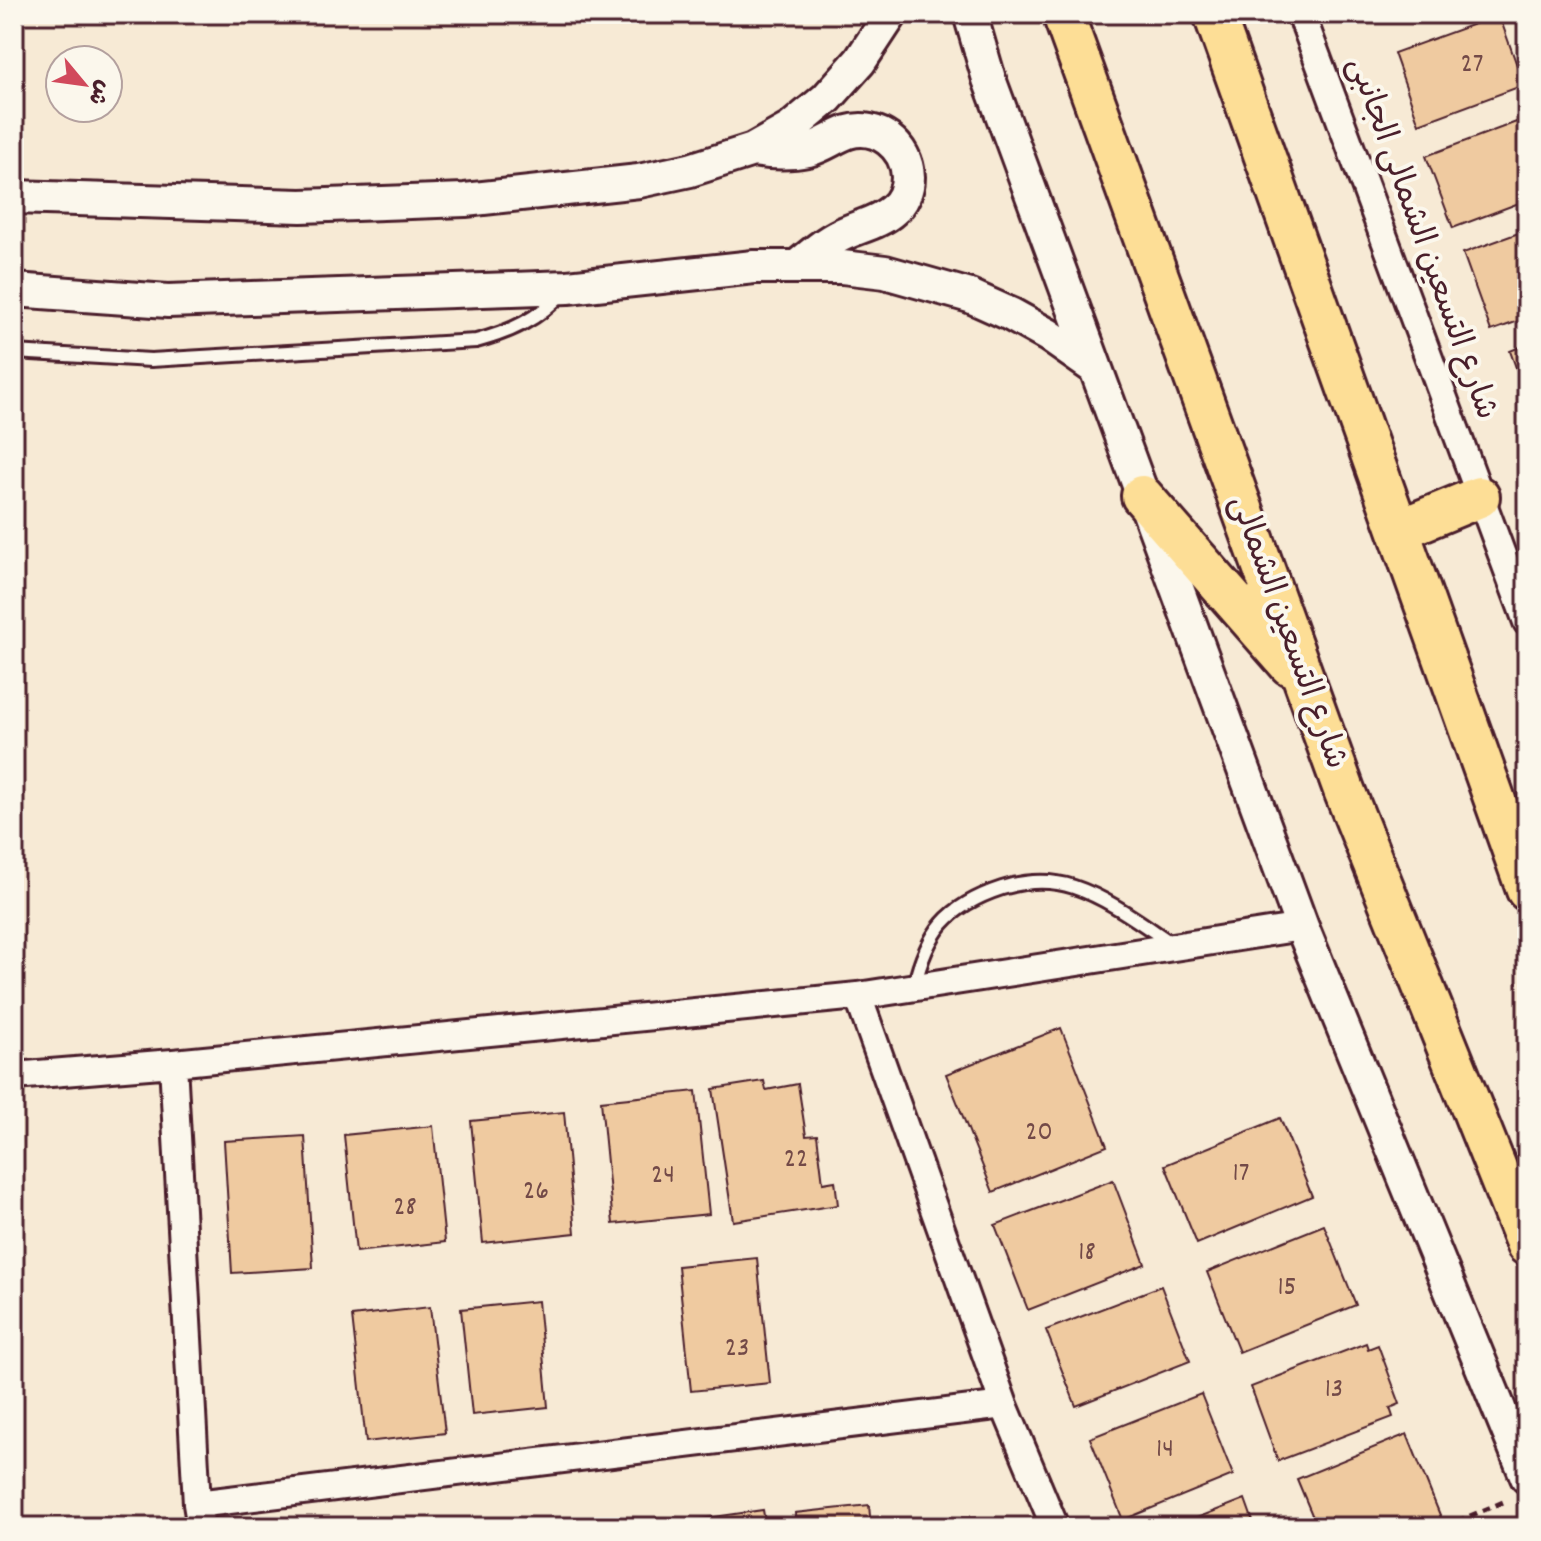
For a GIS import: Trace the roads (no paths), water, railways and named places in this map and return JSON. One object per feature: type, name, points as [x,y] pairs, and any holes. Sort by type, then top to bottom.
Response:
[{"type":"main road","name":"شارع التسعين الشمالى","points":[[1063,14],[1344,790],[1527,1245]]},
{"type":"main road","points":[[1214,14],[1527,890]]},
{"type":"main road","points":[[1142,496],[1304,681]]},
{"type":"main road","points":[[1399,530],[1479,497]]},
{"type":"street","points":[[14,197],[301,206],[465,200],[639,181],[690,170],[753,150],[790,129],[827,98],[860,61],[891,14]]},
{"type":"street","points":[[970,14],[989,79],[1302,927],[1520,1487]]},
{"type":"street","name":"شارع التسعين الشمالى الجانبى","points":[[1301,14],[1527,622]]},
{"type":"street","points":[[753,150],[788,153],[808,150],[860,130],[886,137],[904,156],[908,181],[899,204],[879,219],[841,235],[818,249],[798,266]]},
{"type":"street","points":[[14,290],[168,301],[568,287],[754,267],[842,267],[885,272],[970,296],[1048,335],[1095,368]]},
{"type":"street","points":[[14,1076],[858,996],[1302,927]]},
{"type":"street","points":[[858,996],[1004,1405],[1055,1527]]},
{"type":"street","points":[[173,1063],[199,1516],[1004,1405]]},
{"type":"lane","points":[[14,352],[151,360],[476,341],[520,326],[538,315],[568,287]]},
{"type":"lane","points":[[914,987],[925,948],[945,919],[975,897],[1013,884],[1033,881],[1070,885],[1094,894],[1177,947]]}]
